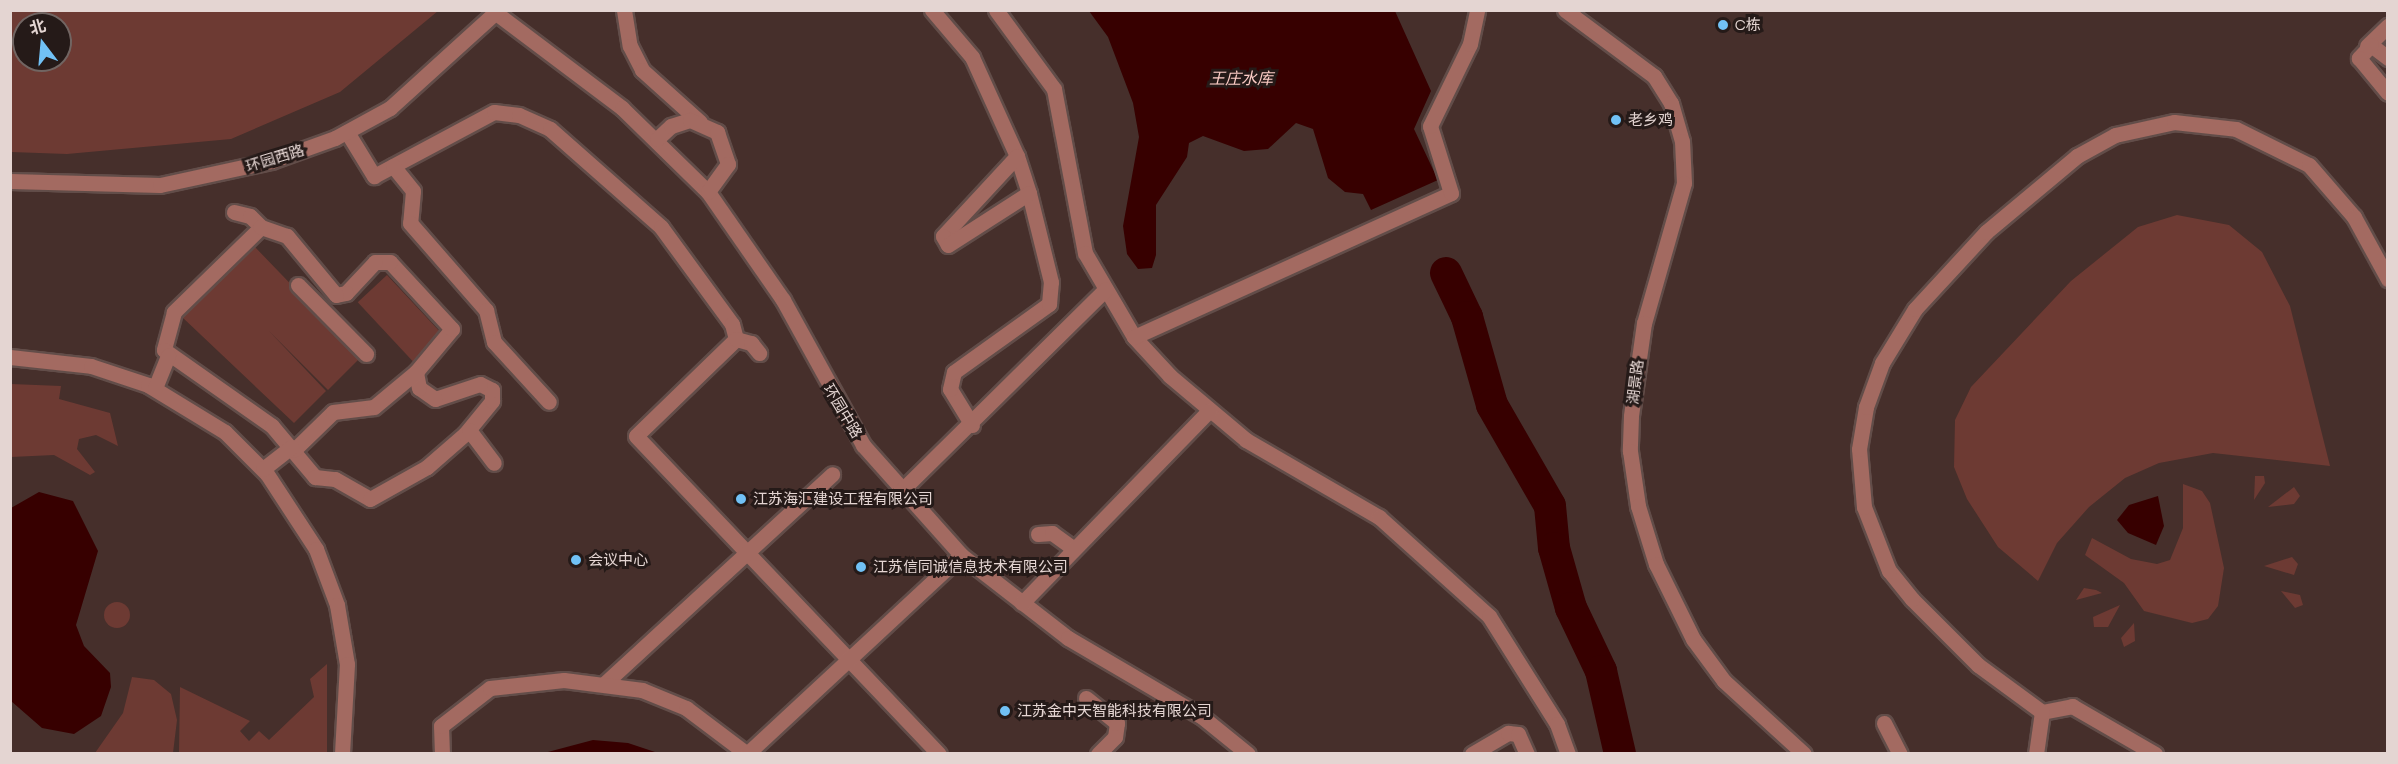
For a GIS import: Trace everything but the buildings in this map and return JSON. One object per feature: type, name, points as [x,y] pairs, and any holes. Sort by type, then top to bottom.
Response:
[{"type":"street","points":[[624,10],[630,46],[642,69],[700,122],[717,132],[728,155],[726,172],[708,192]]},
{"type":"street","points":[[932,10],[972,57],[1017,156],[1029,193],[1051,282],[1049,304],[954,372],[950,389],[972,425]]},
{"type":"street","points":[[996,10],[1054,89],[1085,253],[1134,337],[1210,410],[1246,440],[1379,517],[1489,616],[1557,724],[1568,753]]},
{"type":"street","points":[[1134,337],[1451,193],[1430,126],[1470,44],[1477,10]]},
{"type":"street","name":"湖景路","points":[[1565,10],[1654,76],[1671,103],[1682,141],[1684,183],[1644,322],[1631,416],[1630,451],[1638,506],[1656,564],[1683,621],[1724,681],[1804,753]]},
{"type":"street","name":"环园西路","points":[[10,181],[160,185],[271,161],[347,132],[434,73],[497,12]]},
{"type":"street","name":"环园中路","points":[[497,12],[657,139],[708,192],[783,300],[863,445],[961,555],[1068,638],[1201,716],[1248,753]]},
{"type":"street","points":[[2388,26],[2367,46],[2360,63],[2388,93]]},
{"type":"street","points":[[2367,46],[2376,46],[2388,58]]},
{"type":"street","points":[[347,132],[374,176],[494,112],[519,115],[550,129],[661,227],[732,324],[736,339]]},
{"type":"street","points":[[657,139],[680,122],[700,122]]},
{"type":"street","points":[[2042,712],[1936,625],[1889,571],[1870,529],[1860,488],[1861,430],[1882,363],[1915,309],[1986,232],[2077,156],[2115,135],[2174,122],[2236,129],[2309,165],[2349,210],[2388,279]]},
{"type":"street","points":[[1017,156],[943,236],[948,245],[1029,193]]},
{"type":"street","points":[[393,166],[413,191],[410,223],[486,310],[494,342],[549,402]]},
{"type":"street","points":[[234,212],[250,216],[261,227],[287,236],[329,286],[343,295],[375,262],[393,264],[452,329],[416,372],[374,406],[333,412],[292,449],[263,469]]},
{"type":"street","points":[[261,227],[174,312],[162,345],[168,355],[272,426],[315,477],[336,479],[370,499],[427,467],[469,430],[492,401],[489,386],[430,399],[419,388],[416,372]]},
{"type":"street","points":[[298,285],[366,354]]},
{"type":"street","points":[[314,301],[329,286]]},
{"type":"street","points":[[902,490],[972,425],[1106,289]]},
{"type":"street","points":[[736,339],[751,343],[759,353]]},
{"type":"street","points":[[736,339],[636,436],[935,752]]},
{"type":"street","points":[[154,388],[168,355]]},
{"type":"street","points":[[10,357],[91,366],[154,388],[225,432],[263,469],[302,523],[337,605],[347,664],[342,753]]},
{"type":"street","points":[[1022,603],[1073,548],[1210,410]]},
{"type":"street","points":[[469,430],[494,463]]},
{"type":"street","points":[[604,684],[832,474]]},
{"type":"street","points":[[1038,534],[1052,533],[1073,548]]},
{"type":"street","points":[[442,753],[441,726],[490,688],[523,681],[604,684],[642,690],[686,708],[747,753],[961,555]]},
{"type":"street","points":[[1086,698],[1118,723],[1115,736],[1098,753]]},
{"type":"street","points":[[2042,712],[2072,706],[2155,753]]},
{"type":"street","points":[[2036,753],[2042,712]]},
{"type":"street","points":[[1884,723],[1900,753]]},
{"type":"street","points":[[1472,753],[1508,733],[1518,734],[1527,753]]},
{"type":"shaded area","points":[[11,10],[438,10],[340,92],[231,139],[67,154],[11,152]]},
{"type":"shaded area","points":[[2177,215],[2229,225],[2262,252],[2290,306],[2330,466],[2213,453],[2159,463],[2125,478],[2089,507],[2057,543],[2038,581],[1998,547],[1967,499],[1954,467],[1955,420],[1971,387],[2071,281],[2138,227]]},
{"type":"shaded area","points":[[254,246],[361,357],[328,390],[269,331],[326,391],[294,423],[182,317]]},
{"type":"shaded area","points":[[387,275],[442,334],[413,362],[358,302]]},
{"type":"shaded area","points":[[11,384],[61,386],[59,399],[110,413],[118,446],[96,435],[79,439],[77,449],[95,472],[90,475],[54,455],[11,457]]},
{"type":"shaded area","points":[[2255,476],[2264,476],[2265,483],[2254,500]]},
{"type":"shaded area","points":[[2183,484],[2202,491],[2210,503],[2224,568],[2218,606],[2208,619],[2192,623],[2144,611],[2124,583],[2085,555],[2092,538],[2131,559],[2157,564],[2170,560],[2183,528]]},
{"type":"shaded area","points":[[2294,487],[2300,496],[2294,504],[2268,507]]},
{"type":"shaded area","points":[[2292,557],[2298,564],[2294,575],[2264,566]]},
{"type":"shaded area","points":[[2084,588],[2096,590],[2102,593],[2076,600]]},
{"type":"shaded area","points":[[2281,591],[2300,595],[2303,605],[2295,608]]},
{"type":"shaded area","points":[[117,602],[126,606],[130,615],[126,624],[117,628],[108,624],[104,615],[108,606]]},
{"type":"shaded area","points":[[2120,605],[2108,627],[2094,627],[2093,617]]},
{"type":"shaded area","points":[[2134,623],[2135,641],[2124,647],[2121,638]]},
{"type":"shaded area","points":[[327,664],[327,753],[179,753],[180,687],[250,721],[240,731],[249,741],[259,731],[269,740],[314,697],[310,679]]},
{"type":"shaded area","points":[[132,677],[154,680],[171,694],[177,720],[173,753],[95,753],[123,713]]},
{"type":"water","name":"王庄水库","points":[[1089,11],[1395,11],[1431,91],[1414,129],[1438,180],[1371,210],[1363,194],[1345,192],[1328,178],[1313,129],[1296,123],[1268,149],[1244,151],[1203,136],[1189,143],[1187,157],[1156,205],[1156,255],[1152,268],[1138,269],[1127,254],[1123,226],[1139,137],[1133,103],[1108,37]]},
{"type":"water","points":[[39,492],[73,501],[98,551],[76,625],[84,646],[110,673],[111,687],[101,716],[74,734],[42,728],[11,701],[11,508]]},
{"type":"water","points":[[2158,496],[2164,526],[2156,545],[2128,533],[2117,520],[2129,505]]},
{"type":"water","points":[[593,740],[628,743],[658,753],[544,753]]},
{"type":"waterway","points":[[1446,273],[1467,317],[1492,405],[1550,506],[1554,548],[1571,608],[1601,671],[1620,754]]},
{"type":"place","name":"C栋","points":[[1723,25]]},
{"type":"place","name":"老乡鸡","points":[[1616,120]]},
{"type":"place","name":"江苏海汇建设工程有限公司","points":[[741,499]]},
{"type":"place","name":"会议中心","points":[[576,560]]},
{"type":"place","name":"江苏信同诚信息技术有限公司","points":[[861,567]]},
{"type":"place","name":"江苏金中天智能科技有限公司","points":[[1005,711]]}]
